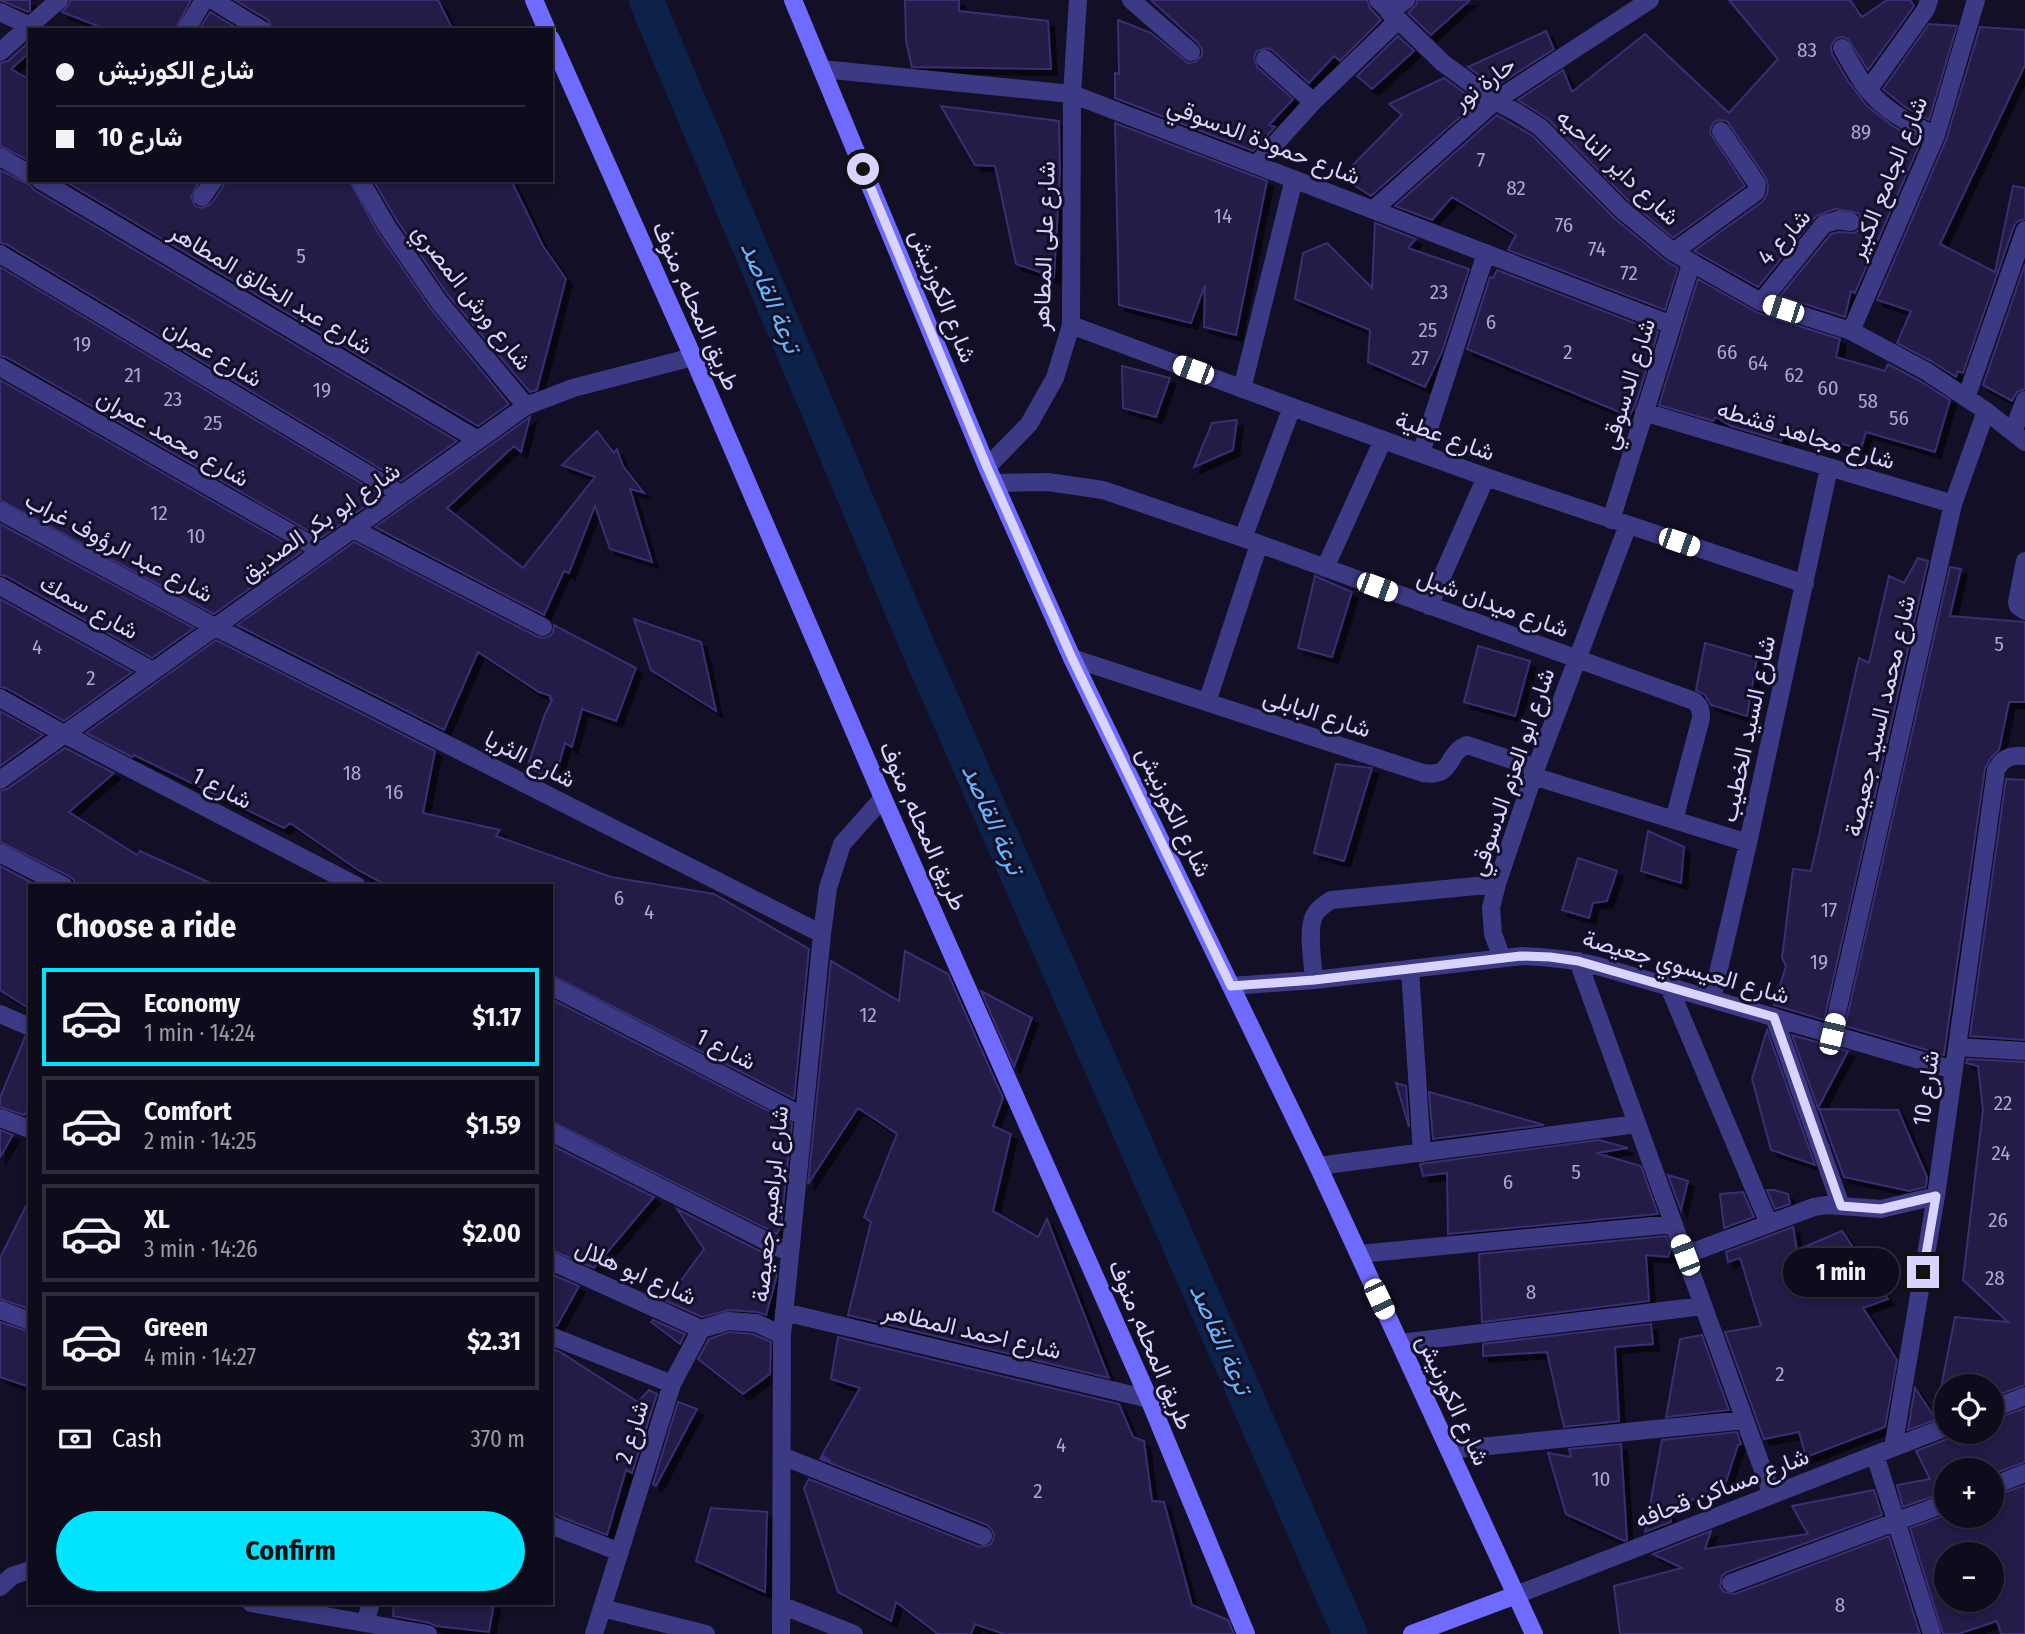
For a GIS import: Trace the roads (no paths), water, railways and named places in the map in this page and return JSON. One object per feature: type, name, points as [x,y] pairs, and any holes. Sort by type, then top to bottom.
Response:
[{"type":"main road","points":[[534,0],[546,28]]},
{"type":"main road","name":"شارع الكورنيش","points":[[793,0],[990,475],[1072,658],[1318,1166],[1534,1634]]},
{"type":"main road","name":"طريق المحله, منوف","points":[[553,43],[1149,1399],[1246,1634]]},
{"type":"main road","points":[[1412,1634],[1516,1595]]},
{"type":"street","points":[[0,52],[59,0]]},
{"type":"street","points":[[187,28],[204,0]]},
{"type":"street","points":[[213,0],[259,28]]},
{"type":"street","name":"شارع على المطاهر","points":[[990,475],[1029,424],[1055,378],[1071,325],[1072,94],[1078,0]]},
{"type":"street","points":[[1131,0],[1191,52]]},
{"type":"street","points":[[1256,165],[1313,102],[1388,11],[1406,0]]},
{"type":"street","points":[[1868,90],[1926,9],[1929,0]]},
{"type":"street","name":"شارع الجامع الكبير","points":[[1851,331],[1936,135],[1976,0]]},
{"type":"street","name":"حارة نور","points":[[1373,210],[1495,102],[1636,4]]},
{"type":"street","name":"شارع داير الناحيه","points":[[1388,11],[1443,63],[1495,102],[1540,127],[1621,209],[1673,252],[1761,302],[1851,331],[1926,371],[1986,411],[2019,437]]},
{"type":"street","points":[[0,12],[30,26]]},
{"type":"street","points":[[1842,48],[1868,90],[1888,109],[1911,124],[1936,135]]},
{"type":"street","points":[[1265,59],[1313,102]]},
{"type":"street","name":"شارع حمودة الدسوقي","points":[[822,69],[1072,94],[1672,325]]},
{"type":"street","points":[[1673,252],[1744,202],[1758,188],[1721,131]]},
{"type":"street","points":[[0,157],[28,173]]},
{"type":"street","points":[[1242,388],[1294,179]]},
{"type":"street","name":"شارع عبد الخالق المطاهر","points":[[43,182],[478,440]]},
{"type":"street","points":[[202,197],[213,182]]},
{"type":"street","name":"شارع ورش المصري","points":[[361,182],[386,225],[439,302],[526,405]]},
{"type":"street","name":"شارع 4","points":[[1761,302],[1824,224],[1838,220],[1851,222]]},
{"type":"street","points":[[1966,398],[2025,230]]},
{"type":"street","points":[[1421,453],[1486,253]]},
{"type":"street","name":"شارع عمران","points":[[0,254],[401,494]]},
{"type":"street","name":"شارع الدسوقي","points":[[1620,522],[1644,412],[1691,264]]},
{"type":"street","name":"شارع عطية","points":[[1071,325],[1486,477],[1805,584]]},
{"type":"street","name":"شارع ابو بكر الصديق","points":[[0,780],[526,405],[573,388],[693,357]]},
{"type":"street","name":"شارع محمد عمران","points":[[0,367],[322,551]]},
{"type":"street","points":[[2019,437],[2025,400]]},
{"type":"street","points":[[1207,702],[1251,541],[1292,407]]},
{"type":"street","name":"شارع محمد السيد جعيصة","points":[[1832,1034],[1953,504],[1986,411]]},
{"type":"street","name":"شارع مجاهد قشطه","points":[[1644,412],[1953,504]]},
{"type":"street","points":[[1325,568],[1383,440]]},
{"type":"street","name":"شارع السيد الخطيب","points":[[1712,999],[1829,468]]},
{"type":"street","name":"شارع ميدان شبل","points":[[990,475],[1103,490],[1694,701],[1699,705],[1701,718],[1674,820]]},
{"type":"street","points":[[1429,606],[1486,477]]},
{"type":"street","name":"شارع عبد الرؤوف غراب","points":[[0,511],[215,627]]},
{"type":"street","name":"شارع ابو العزم الدسوقي","points":[[1502,958],[1493,934],[1492,908],[1497,884],[1577,659],[1620,522]]},
{"type":"street","points":[[353,528],[543,627]]},
{"type":"street","points":[[2025,561],[2017,602],[2025,611]]},
{"type":"street","name":"شارع سمك","points":[[0,586],[153,671]]},
{"type":"street","name":"شارع الثريا","points":[[215,627],[822,934]]},
{"type":"street","name":"شارع البابلى","points":[[1072,658],[1423,773],[1433,775],[1443,771],[1450,765],[1457,750],[1467,745],[1535,772]]},
{"type":"street","name":"شارع 1","points":[[0,698],[353,884]]},
{"type":"street","name":"شارع 10","points":[[1893,1448],[1936,1196],[1996,770],[2006,757],[2025,756]]},
{"type":"street","points":[[1535,772],[1748,843]]},
{"type":"street","name":"شارع ابراهيم جعيصة","points":[[781,1634],[782,1335],[822,934],[828,888],[842,845],[883,798]]},
{"type":"street","points":[[0,853],[60,884]]},
{"type":"street","points":[[1314,980],[1312,918],[1320,907],[1331,900],[1497,884]]},
{"type":"street","name":"شارع العيسوي جعيصة","points":[[1231,986],[1314,980],[1502,958],[1550,957],[1578,961],[1954,1070]]},
{"type":"street","points":[[1578,961],[1772,1495]]},
{"type":"street","points":[[1410,969],[1422,1153]]},
{"type":"street","name":"شارع 1","points":[[553,987],[804,1117]]},
{"type":"street","points":[[1669,987],[1769,1224]]},
{"type":"street","points":[[0,1014],[28,1026]]},
{"type":"street","points":[[1774,1017],[1841,1206]]},
{"type":"street","points":[[1957,1047],[2025,1051]]},
{"type":"street","points":[[0,1118],[28,1128]]},
{"type":"street","points":[[1318,1166],[1637,1124]]},
{"type":"street","points":[[553,1133],[790,1253]]},
{"type":"street","points":[[1685,1255],[1814,1207],[1881,1209],[1936,1196]]},
{"type":"street","points":[[1359,1254],[1673,1224]]},
{"type":"street","name":"شارع ابو هلال","points":[[553,1262],[701,1329]]},
{"type":"street","points":[[1400,1343],[1703,1306]]},
{"type":"street","points":[[0,1310],[28,1320]]},
{"type":"street","name":"شارع احمد المطاهر","points":[[784,1312],[1149,1399]]},
{"type":"street","points":[[701,1329],[728,1321],[756,1323],[782,1335]]},
{"type":"street","name":"شارع 2","points":[[594,1634],[672,1384],[701,1329]]},
{"type":"street","points":[[553,1337],[672,1384]]},
{"type":"street","points":[[2004,1404],[2025,1396]]},
{"type":"street","points":[[1449,1450],[1745,1420]]},
{"type":"street","name":"شارع مساكن قحافه","points":[[1516,1595],[1934,1432]]},
{"type":"street","points":[[1875,1455],[1932,1634]]},
{"type":"street","points":[[782,1456],[983,1536]]},
{"type":"street","points":[[2004,1482],[2025,1474]]},
{"type":"street","points":[[1731,1583],[1934,1508]]},
{"type":"street","points":[[553,1526],[620,1552]]},
{"type":"street","points":[[0,1587],[12,1576],[28,1571]]},
{"type":"street","points":[[262,1605],[428,1634]]},
{"type":"street","points":[[365,1623],[370,1605]]},
{"type":"street","points":[[781,1605],[854,1634]]},
{"type":"street","points":[[602,1608],[706,1634]]},
{"type":"waterway","name":"ترعة القاصد","points":[[646,0],[915,640],[1350,1634]]}]
